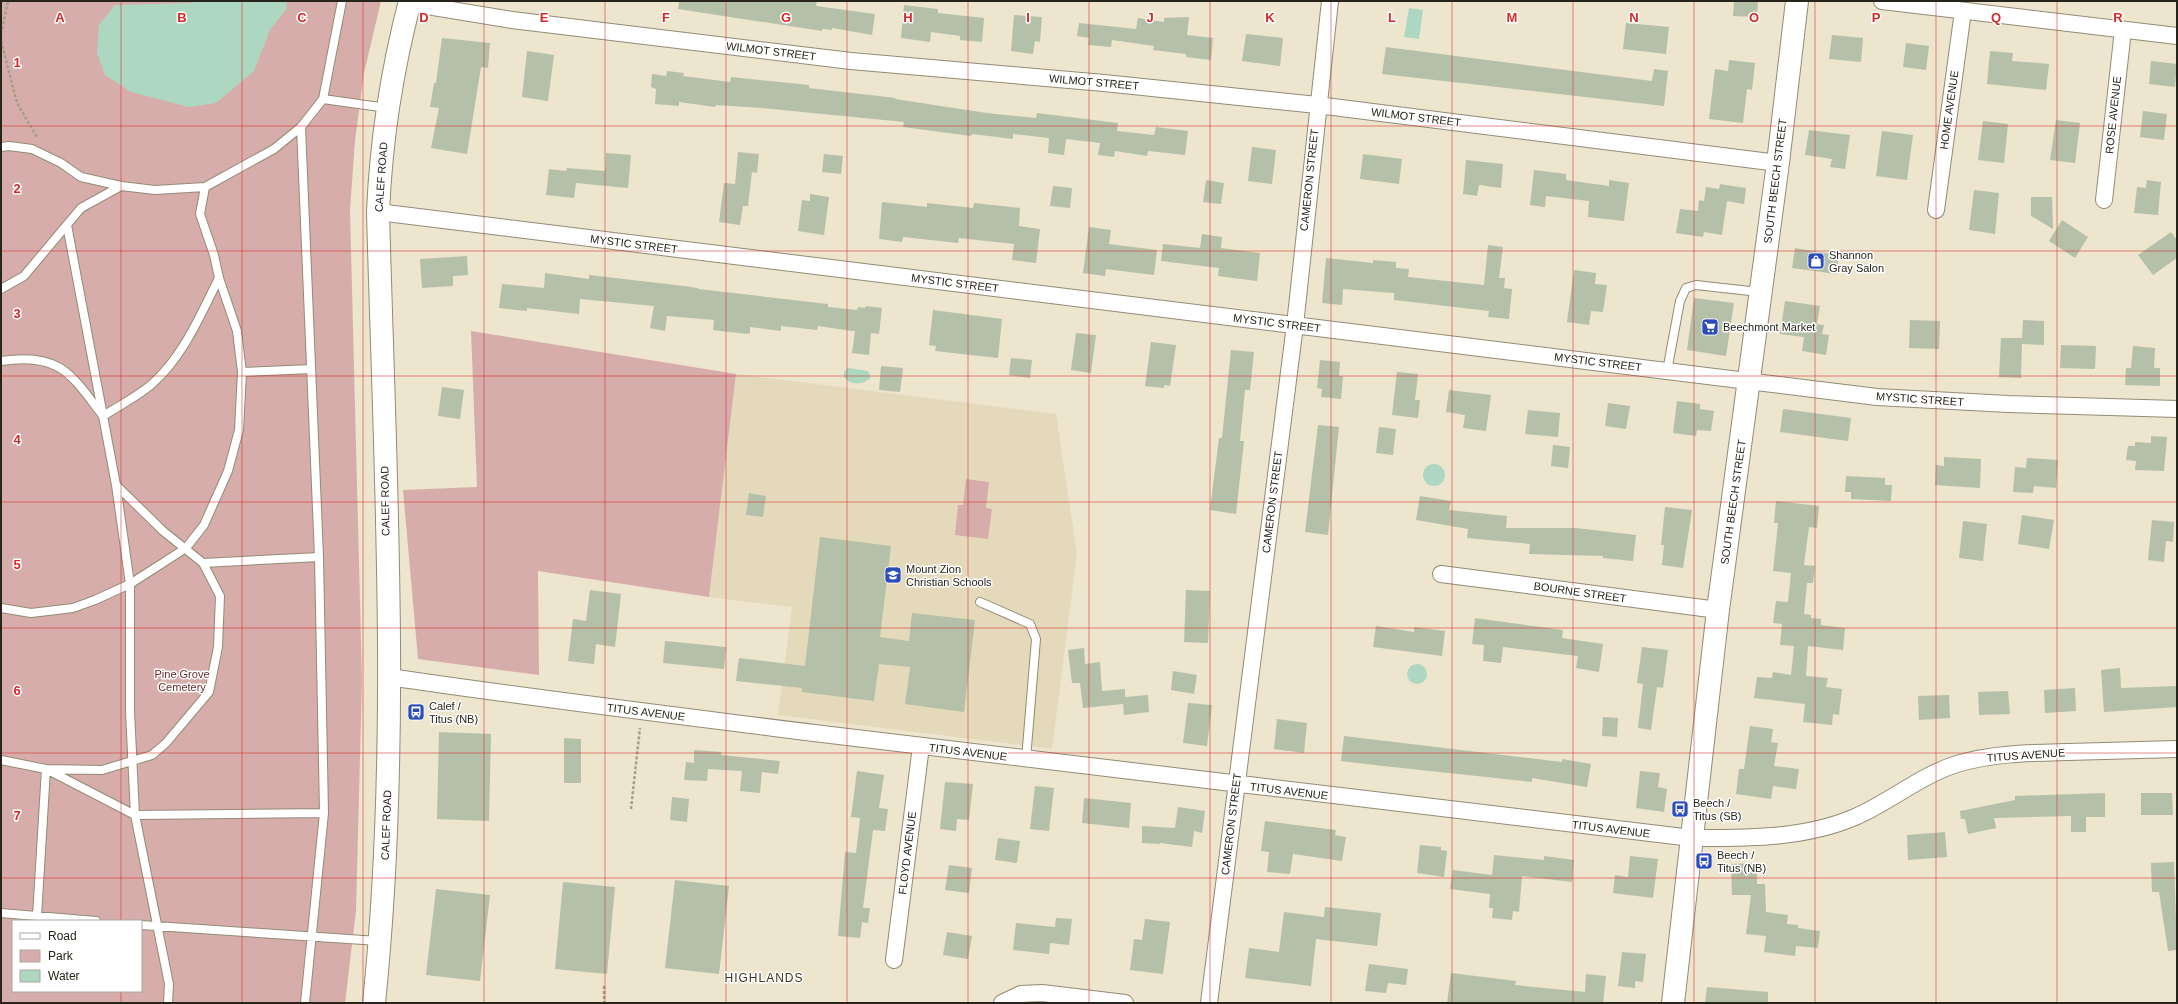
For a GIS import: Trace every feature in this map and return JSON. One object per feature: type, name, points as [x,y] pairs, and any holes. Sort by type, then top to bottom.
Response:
[{"type":"street","name":"CAMERON STREET","points":[[1209,1003],[1294,325],[1317,105],[1330,1]]},
{"type":"street","name":"SOUTH BEECH STREET","points":[[1672,1003],[1718,610],[1778,163],[1797,1]]},
{"type":"street","points":[[1882,1],[2177,36]]},
{"type":"street","name":"WILMOT STREET","points":[[410,2],[512,20],[851,61],[1104,83],[1317,105],[1778,163]]},
{"type":"street","name":"CALEF ROAD","points":[[374,1003],[381,941],[389,774],[389,677],[378,212],[381,159],[388,108],[410,2]]},
{"type":"street","name":"HOME AVENUE","points":[[1936,210],[1962,11]]},
{"type":"street","name":"ROSE AVENUE","points":[[2104,200],[2123,30]]},
{"type":"street","name":"MYSTIC STREET","points":[[378,212],[1877,397],[2008,404],[2177,409]]},
{"type":"street","name":"BOURNE STREET","points":[[1441,574],[1718,610]]},
{"type":"street","name":"TITUS AVENUE","points":[[389,677],[523,697],[641,712],[1236,785],[1692,838],[1754,838],[1798,834],[1829,827],[1888,801],[1932,774],[1956,764],[1980,758],[2015,753],[2177,749]]},
{"type":"street","name":"FLOYD AVENUE","points":[[894,960],[920,746]]},
{"type":"street","points":[[1002,1003],[1021,994],[1042,993],[1125,1003]]},
{"type":"lane","points":[[1,147],[9,146],[32,149],[81,177],[121,186],[155,190],[205,187],[274,149],[301,127],[323,99],[342,1]]},
{"type":"lane","points":[[323,99],[388,108]]},
{"type":"lane","points":[[301,127],[319,557],[324,813],[304,1003]]},
{"type":"lane","points":[[1,288],[24,276],[80,208],[121,186]]},
{"type":"lane","points":[[1,608],[31,613],[73,608],[130,584],[186,548],[204,525],[228,471],[239,430],[242,372],[238,331],[219,278],[214,255],[200,214],[205,187]]},
{"type":"lane","points":[[67,225],[116,485],[130,584],[130,711],[135,815],[169,984],[168,1003]]},
{"type":"lane","points":[[103,416],[152,384],[171,362],[201,315],[219,278]]},
{"type":"lane","points":[[1666,371],[1680,300],[1686,288],[1696,285],[1760,292]]},
{"type":"lane","points":[[1,361],[16,359],[50,362],[73,376],[103,416]]},
{"type":"lane","points":[[242,372],[310,369]]},
{"type":"lane","points":[[1,760],[46,769],[102,770],[152,755],[166,743],[209,692],[218,647],[220,596],[204,563],[163,530],[116,485]]},
{"type":"lane","points":[[204,563],[319,557]]},
{"type":"lane","points":[[980,602],[1030,624],[1036,639],[1026,759]]},
{"type":"lane","points":[[46,769],[135,815],[324,813]]},
{"type":"lane","points":[[37,916],[46,769]]},
{"type":"lane","points":[[1,913],[84,920]]},
{"type":"lane","points":[[142,925],[381,941]]},
{"type":"path","points":[[1,34],[8,1]]},
{"type":"path","points":[[1,41],[17,103],[50,158]]},
{"type":"path","points":[[631,809],[641,712]]},
{"type":"path","points":[[604,986],[604,1003]]},
{"type":"shaded area","name":"Mount Zion Christian Schools","points":[[736,374],[1056,414],[1077,554],[1052,749],[778,715],[792,607],[709,597]]},
{"type":"green space","name":"Pine Grove Cemetery","points":[[1,1],[381,1],[364,73],[355,141],[350,210],[362,680],[356,911],[345,1003],[1,1003]]},
{"type":"green space","points":[[471,331],[736,374],[709,597],[538,571],[539,675],[418,659],[403,490],[477,487]]},
{"type":"green space","points":[[966,479],[989,482],[986,508],[992,509],[988,539],[955,535],[958,505],[963,505]]},
{"type":"water","points":[[194,1],[286,1],[287,8],[270,30],[254,71],[216,103],[189,107],[131,92],[105,75],[97,53],[99,25],[115,5],[191,3]]},
{"type":"water","points":[[1409,8],[1423,10],[1419,39],[1404,37]]},
{"type":"water","points":[[848,368],[868,371],[871,377],[865,382],[861,383],[850,382],[844,377],[844,372]]},
{"type":"water","points":[[1434,464],[1442,467],[1445,475],[1442,483],[1434,486],[1426,483],[1423,475],[1426,467]]},
{"type":"water","points":[[1417,664],[1424,667],[1427,674],[1424,681],[1417,684],[1410,681],[1407,674],[1410,667]]},
{"type":"building","points":[[679,1],[817,1],[816,6],[875,14],[872,35],[832,28],[832,30],[822,29],[822,31],[678,9]]},
{"type":"building","points":[[1734,1],[1758,1],[1757,17],[1733,16]]},
{"type":"building","points":[[904,5],[938,9],[938,13],[984,18],[982,42],[960,40],[960,36],[931,32],[930,42],[901,38]]},
{"type":"building","points":[[1014,15],[1042,17],[1040,42],[1035,41],[1033,54],[1011,51]]},
{"type":"building","points":[[1189,17],[1187,35],[1213,38],[1211,60],[1186,57],[1186,54],[1153,50],[1154,46],[1112,40],[1111,47],[1088,45],[1089,38],[1077,36],[1079,23],[1136,29],[1138,18],[1164,22],[1164,18]]},
{"type":"building","points":[[1626,23],[1669,27],[1666,54],[1623,49]]},
{"type":"building","points":[[1246,34],[1283,38],[1280,66],[1242,61]]},
{"type":"building","points":[[1832,35],[1863,38],[1861,62],[1829,59]]},
{"type":"building","points":[[442,38],[490,43],[488,68],[481,67],[467,154],[431,148],[439,108],[430,107],[434,83],[436,83]]},
{"type":"building","points":[[1906,43],[1929,46],[1926,70],[1903,67]]},
{"type":"building","points":[[1386,47],[1652,81],[1654,69],[1668,71],[1664,106],[1382,74]]},
{"type":"building","points":[[527,51],[554,55],[548,101],[522,97]]},
{"type":"building","points":[[1990,51],[2013,53],[2012,61],[2049,64],[2046,90],[1987,84]]},
{"type":"building","points":[[1729,60],[1755,63],[1752,90],[1747,89],[1743,123],[1709,119],[1715,69],[1728,71]]},
{"type":"building","points":[[2151,61],[2177,64],[2175,87],[2149,84]]},
{"type":"building","points":[[667,71],[684,73],[683,76],[730,82],[731,77],[809,85],[809,88],[896,98],[895,99],[987,113],[1036,118],[1037,113],[1118,123],[1117,131],[1154,135],[1156,127],[1188,131],[1185,155],[1148,151],[1147,156],[1115,151],[1114,157],[1098,155],[1100,143],[1066,139],[1064,155],[1048,153],[1049,138],[1013,134],[1013,139],[972,134],[971,136],[903,127],[904,122],[762,108],[716,105],[715,107],[679,102],[679,106],[655,104],[656,89],[651,87],[652,74],[666,76]]},
{"type":"building","points":[[2143,111],[2167,114],[2164,140],[2140,137]]},
{"type":"building","points":[[2056,120],[2080,123],[2075,163],[2050,160]]},
{"type":"building","points":[[1983,121],[2008,124],[2004,163],[1978,160]]},
{"type":"building","points":[[1809,130],[1850,135],[1845,169],[1830,167],[1832,159],[1805,155]]},
{"type":"building","points":[[1882,131],[1913,135],[1907,180],[1876,176]]},
{"type":"building","points":[[1252,147],[1276,150],[1272,184],[1248,181]]},
{"type":"building","points":[[738,152],[759,154],[757,173],[752,172],[748,206],[743,206],[740,225],[719,222],[724,183],[735,184]]},
{"type":"building","points":[[606,153],[631,155],[628,188],[576,183],[574,198],[546,195],[549,169],[566,171],[567,168],[605,171]]},
{"type":"building","points":[[824,154],[843,156],[841,174],[822,172]]},
{"type":"building","points":[[1363,154],[1402,159],[1399,184],[1360,179]]},
{"type":"building","points":[[1466,160],[1503,164],[1501,188],[1479,185],[1477,196],[1463,194]]},
{"type":"building","points":[[1534,170],[1566,174],[1566,180],[1609,186],[1609,180],[1629,183],[1624,221],[1588,217],[1589,201],[1546,196],[1545,207],[1530,205]]},
{"type":"building","points":[[1206,180],[1224,183],[1221,204],[1203,202]]},
{"type":"building","points":[[2147,180],[2161,182],[2158,215],[2134,213],[2137,187],[2146,188]]},
{"type":"building","points":[[1720,184],[1746,188],[1744,204],[1727,201],[1722,235],[1704,232],[1703,237],[1676,233],[1680,209],[1698,211],[1699,200],[1704,201],[1706,187],[1719,189]]},
{"type":"building","points":[[1053,186],[1072,188],[1070,208],[1050,206]]},
{"type":"building","points":[[1974,190],[1999,193],[1995,234],[1969,230]]},
{"type":"building","points":[[810,194],[829,197],[824,235],[798,231],[802,200],[810,201]]},
{"type":"building","points":[[2031,197],[2052,197],[2053,229],[2031,216]]},
{"type":"building","points":[[882,202],[927,207],[927,203],[973,208],[974,203],[1020,208],[1019,226],[1040,229],[1036,263],[1012,260],[1014,244],[959,238],[958,243],[903,237],[902,242],[879,239]]},
{"type":"building","points":[[2062,220],[2088,237],[2075,258],[2049,241]]},
{"type":"building","points":[[1089,227],[1111,230],[1109,244],[1157,250],[1154,275],[1106,269],[1105,276],[1083,273]]},
{"type":"building","points":[[2171,232],[2177,240],[2177,258],[2153,275],[2138,255]]},
{"type":"building","points":[[1202,234],[1222,237],[1221,248],[1260,253],[1257,281],[1218,276],[1219,268],[1161,261],[1163,244],[1200,248]]},
{"type":"building","points":[[1488,245],[1503,247],[1499,278],[1505,278],[1504,288],[1512,289],[1509,319],[1488,317],[1489,311],[1394,300],[1394,293],[1343,289],[1342,305],[1322,303],[1326,258],[1373,263],[1373,260],[1396,262],[1396,268],[1409,269],[1408,277],[1484,285]]},
{"type":"building","name":"Shannon Gray Salon","points":[[1795,248],[1839,255],[1836,274],[1792,268]]},
{"type":"building","points":[[467,256],[468,275],[453,276],[453,286],[422,288],[420,259]]},
{"type":"building","points":[[1574,270],[1596,273],[1595,284],[1607,285],[1603,312],[1591,311],[1589,325],[1567,322]]},
{"type":"building","points":[[545,273],[589,279],[589,275],[684,286],[698,289],[828,304],[828,307],[857,310],[858,307],[865,308],[866,306],[882,308],[879,334],[871,333],[869,355],[852,353],[855,331],[818,326],[817,330],[781,326],[781,331],[750,327],[750,333],[747,334],[713,330],[714,320],[667,316],[665,331],[650,328],[654,306],[580,299],[579,314],[527,308],[527,311],[499,308],[502,284],[544,288]]},
{"type":"building","name":"Beechmont Market","points":[[1694,298],[1734,303],[1726,356],[1687,350]]},
{"type":"building","points":[[1785,301],[1820,306],[1817,324],[1824,325],[1822,334],[1829,335],[1826,355],[1802,351],[1804,337],[1780,334]]},
{"type":"building","points":[[933,310],[1002,319],[998,358],[935,351],[936,346],[929,345]]},
{"type":"building","points":[[1910,320],[1940,321],[1939,349],[1909,348]]},
{"type":"building","points":[[2023,320],[2044,321],[2044,345],[2022,344],[2021,378],[1999,377],[2001,338],[2022,338]]},
{"type":"building","points":[[1076,333],[1096,335],[1091,373],[1071,370]]},
{"type":"building","points":[[1151,342],[1176,345],[1170,386],[1164,385],[1164,388],[1145,386]]},
{"type":"building","points":[[2061,345],[2096,346],[2095,369],[2060,368]]},
{"type":"building","points":[[2133,346],[2155,348],[2154,368],[2160,368],[2160,386],[2125,385],[2126,368],[2131,368]]},
{"type":"building","points":[[1231,350],[1254,352],[1250,390],[1245,390],[1240,441],[1244,441],[1236,514],[1210,510],[1219,438],[1222,438]]},
{"type":"building","points":[[1011,358],[1032,360],[1030,378],[1009,375]]},
{"type":"building","points":[[1320,360],[1340,362],[1339,376],[1343,376],[1341,399],[1321,397],[1322,389],[1317,388]]},
{"type":"building","points":[[881,366],[903,368],[900,392],[879,390]]},
{"type":"building","points":[[1397,372],[1418,374],[1415,400],[1420,400],[1418,418],[1392,415]]},
{"type":"building","points":[[442,387],[464,390],[460,419],[438,416]]},
{"type":"building","points":[[1449,390],[1491,395],[1486,431],[1463,428],[1465,415],[1446,412]]},
{"type":"building","points":[[1677,401],[1700,404],[1700,409],[1714,411],[1711,431],[1697,430],[1696,436],[1673,433]]},
{"type":"building","points":[[1608,403],[1630,406],[1626,429],[1605,426]]},
{"type":"building","points":[[1783,409],[1851,418],[1848,441],[1780,432]]},
{"type":"building","points":[[1528,410],[1560,413],[1558,437],[1525,434]]},
{"type":"building","points":[[1318,425],[1339,427],[1328,535],[1305,532]]},
{"type":"building","points":[[1379,427],[1396,429],[1393,455],[1376,453]]},
{"type":"building","points":[[2151,436],[2167,437],[2164,471],[2135,470],[2136,461],[2126,460],[2128,446],[2135,446],[2135,442],[2151,443]]},
{"type":"building","points":[[1553,445],[1570,447],[1568,468],[1551,466]]},
{"type":"building","points":[[1944,457],[1981,459],[1980,488],[1935,485],[1936,465],[1944,466]]},
{"type":"building","points":[[2027,458],[2058,460],[2056,488],[2034,486],[2033,493],[2013,492],[2015,467],[2026,468]]},
{"type":"building","points":[[1846,476],[1885,478],[1885,485],[1892,485],[1891,501],[1851,499],[1851,492],[1845,492]]},
{"type":"building","points":[[749,493],[766,496],[763,517],[746,515]]},
{"type":"building","points":[[1420,496],[1451,501],[1449,510],[1507,516],[1506,528],[1576,528],[1636,535],[1633,561],[1603,558],[1603,556],[1529,554],[1530,544],[1467,538],[1468,529],[1416,520]]},
{"type":"building","points":[[1776,501],[1819,506],[1817,528],[1809,527],[1804,565],[1815,566],[1813,583],[1807,583],[1804,614],[1811,615],[1811,618],[1821,619],[1821,625],[1845,628],[1843,650],[1808,646],[1806,676],[1828,678],[1826,687],[1842,689],[1839,715],[1833,714],[1832,725],[1803,722],[1805,704],[1754,698],[1757,677],[1772,678],[1773,672],[1791,675],[1794,646],[1780,645],[1782,624],[1773,623],[1776,601],[1788,602],[1791,573],[1773,571],[1778,523],[1774,523]]},
{"type":"building","points":[[1665,507],[1692,510],[1683,568],[1662,565],[1664,545],[1661,545]]},
{"type":"building","points":[[2022,515],[2054,520],[2049,549],[2018,544]]},
{"type":"building","points":[[2152,520],[2174,522],[2173,542],[2166,541],[2164,562],[2148,560]]},
{"type":"building","points":[[1963,521],[1987,524],[1983,561],[1959,558]]},
{"type":"building","name":"Mount Zion Christian Schools","points":[[820,537],[891,546],[880,637],[909,641],[912,613],[975,620],[964,712],[905,704],[910,667],[879,664],[874,701],[802,692],[802,688],[736,681],[739,658],[805,666]]},
{"type":"building","points":[[590,590],[621,594],[615,647],[596,644],[594,664],[568,661],[573,619],[586,621]]},
{"type":"building","points":[[1186,590],[1210,591],[1208,643],[1184,642]]},
{"type":"building","points":[[1475,618],[1563,630],[1562,638],[1603,644],[1599,672],[1576,668],[1578,656],[1503,647],[1501,663],[1483,661],[1484,645],[1472,644]]},
{"type":"building","points":[[1376,626],[1414,632],[1414,627],[1445,631],[1442,656],[1373,647]]},
{"type":"building","points":[[665,641],[726,647],[724,669],[663,663]]},
{"type":"building","points":[[1642,647],[1668,650],[1663,688],[1657,687],[1651,730],[1638,728],[1643,684],[1637,683]]},
{"type":"building","points":[[1084,648],[1085,664],[1100,662],[1102,691],[1125,689],[1125,697],[1148,695],[1149,712],[1124,715],[1123,704],[1083,708],[1080,683],[1072,683],[1068,650]]},
{"type":"building","points":[[2120,668],[2121,688],[2177,686],[2177,707],[2104,712],[2101,670]]},
{"type":"building","points":[[1173,671],[1197,675],[1194,694],[1171,690]]},
{"type":"building","points":[[2075,688],[2076,711],[2045,713],[2044,690]]},
{"type":"building","points":[[2008,691],[2010,714],[1979,715],[1978,692]]},
{"type":"building","points":[[1949,695],[1950,718],[1919,720],[1918,696]]},
{"type":"building","points":[[1188,703],[1212,705],[1207,746],[1183,743]]},
{"type":"building","points":[[1603,717],[1618,718],[1617,737],[1602,736]]},
{"type":"building","points":[[1277,719],[1307,723],[1304,753],[1274,749]]},
{"type":"building","points":[[1750,726],[1773,729],[1771,742],[1778,743],[1774,766],[1799,769],[1796,789],[1773,786],[1771,799],[1736,794],[1739,769],[1744,769]]},
{"type":"building","points":[[439,732],[491,734],[489,821],[437,819]]},
{"type":"building","points":[[1344,736],[1562,762],[1562,759],[1591,764],[1587,787],[1532,778],[1532,782],[1383,766],[1341,761]]},
{"type":"building","points":[[564,738],[581,739],[581,783],[564,783]]},
{"type":"building","points":[[694,750],[721,752],[721,755],[780,761],[778,774],[762,772],[760,793],[740,791],[742,771],[708,769],[707,781],[684,780],[686,762],[694,763]]},
{"type":"building","points":[[857,771],[884,775],[879,808],[888,809],[885,831],[873,830],[863,908],[870,908],[868,923],[862,922],[860,938],[838,936],[845,852],[856,853],[860,818],[851,817]]},
{"type":"building","points":[[1640,771],[1660,773],[1658,787],[1667,789],[1664,812],[1636,808]]},
{"type":"building","points":[[945,782],[973,784],[969,820],[957,819],[956,831],[940,829]]},
{"type":"building","points":[[1035,786],[1054,788],[1049,831],[1030,829]]},
{"type":"building","points":[[2105,793],[2105,817],[2086,817],[2086,832],[2071,832],[2071,816],[1994,818],[1996,828],[1968,834],[1965,819],[1961,819],[1960,811],[2015,800],[2015,796]]},
{"type":"building","points":[[2141,793],[2172,793],[2173,815],[2141,815]]},
{"type":"building","points":[[672,797],[689,799],[687,822],[670,820]]},
{"type":"building","points":[[1084,798],[1131,803],[1129,828],[1082,823]]},
{"type":"building","points":[[1178,807],[1205,811],[1202,833],[1194,831],[1192,847],[1160,843],[1142,843],[1142,826],[1175,828]]},
{"type":"building","points":[[1265,821],[1336,830],[1335,835],[1346,837],[1342,861],[1293,854],[1290,874],[1267,872],[1269,852],[1261,851]]},
{"type":"building","points":[[1945,832],[1947,857],[1908,860],[1907,835]]},
{"type":"building","points":[[998,838],[1020,841],[1017,863],[995,860]]},
{"type":"building","points":[[1420,845],[1441,847],[1441,850],[1447,851],[1444,877],[1417,873]]},
{"type":"building","points":[[1494,855],[1544,860],[1544,856],[1574,860],[1572,882],[1522,876],[1519,912],[1513,911],[1512,920],[1492,918],[1493,908],[1489,908],[1490,894],[1450,889],[1453,870],[1492,875]]},
{"type":"building","points":[[1630,856],[1658,859],[1653,898],[1613,893],[1615,875],[1628,877]]},
{"type":"building","points":[[2174,862],[2177,950],[2168,951],[2159,892],[2152,892],[2151,863]]},
{"type":"building","points":[[1757,863],[1757,884],[1765,884],[1766,912],[1788,915],[1787,924],[1798,925],[1798,928],[1820,931],[1818,948],[1796,946],[1795,956],[1764,952],[1766,936],[1746,934],[1751,895],[1732,895],[1731,864]]},
{"type":"building","points":[[949,865],[972,868],[969,893],[945,890]]},
{"type":"building","points":[[675,880],[729,886],[719,974],[665,968]]},
{"type":"building","points":[[563,882],[615,887],[607,974],[555,969]]},
{"type":"building","points":[[436,889],[490,895],[480,981],[426,975]]},
{"type":"building","points":[[1325,907],[1381,913],[1377,946],[1316,939],[1311,986],[1245,978],[1249,948],[1279,952],[1284,912],[1324,917]]},
{"type":"building","points":[[1056,918],[1072,919],[1069,945],[1050,943],[1049,954],[1013,950],[1016,923],[1055,927]]},
{"type":"building","points":[[1145,919],[1170,922],[1163,974],[1130,970],[1134,939],[1142,940]]},
{"type":"building","points":[[947,932],[972,936],[968,959],[943,955]]},
{"type":"building","points":[[1622,952],[1646,954],[1643,982],[1635,981],[1635,988],[1618,986]]},
{"type":"building","points":[[1369,964],[1408,969],[1406,985],[1388,983],[1386,993],[1365,991]]},
{"type":"building","points":[[1451,973],[1516,981],[1515,985],[1585,992],[1586,974],[1606,976],[1603,1003],[1447,1003]]},
{"type":"building","points":[[1707,987],[1768,992],[1768,1003],[1705,1003]]},
{"type":"place","name":"Shannon Gray Salon","points":[[1816,261]]},
{"type":"place","name":"Beechmont Market","points":[[1710,327]]},
{"type":"place","name":"Mount Zion Christian Schools","points":[[893,575]]},
{"type":"place","name":"Calef / Titus (NB)","points":[[416,712]]},
{"type":"place","name":"Beech / Titus (SB)","points":[[1680,809]]},
{"type":"place","name":"Beech / Titus (NB)","points":[[1704,861]]},
{"type":"district","name":"HIGHLANDS","points":[[764,978]]}]
